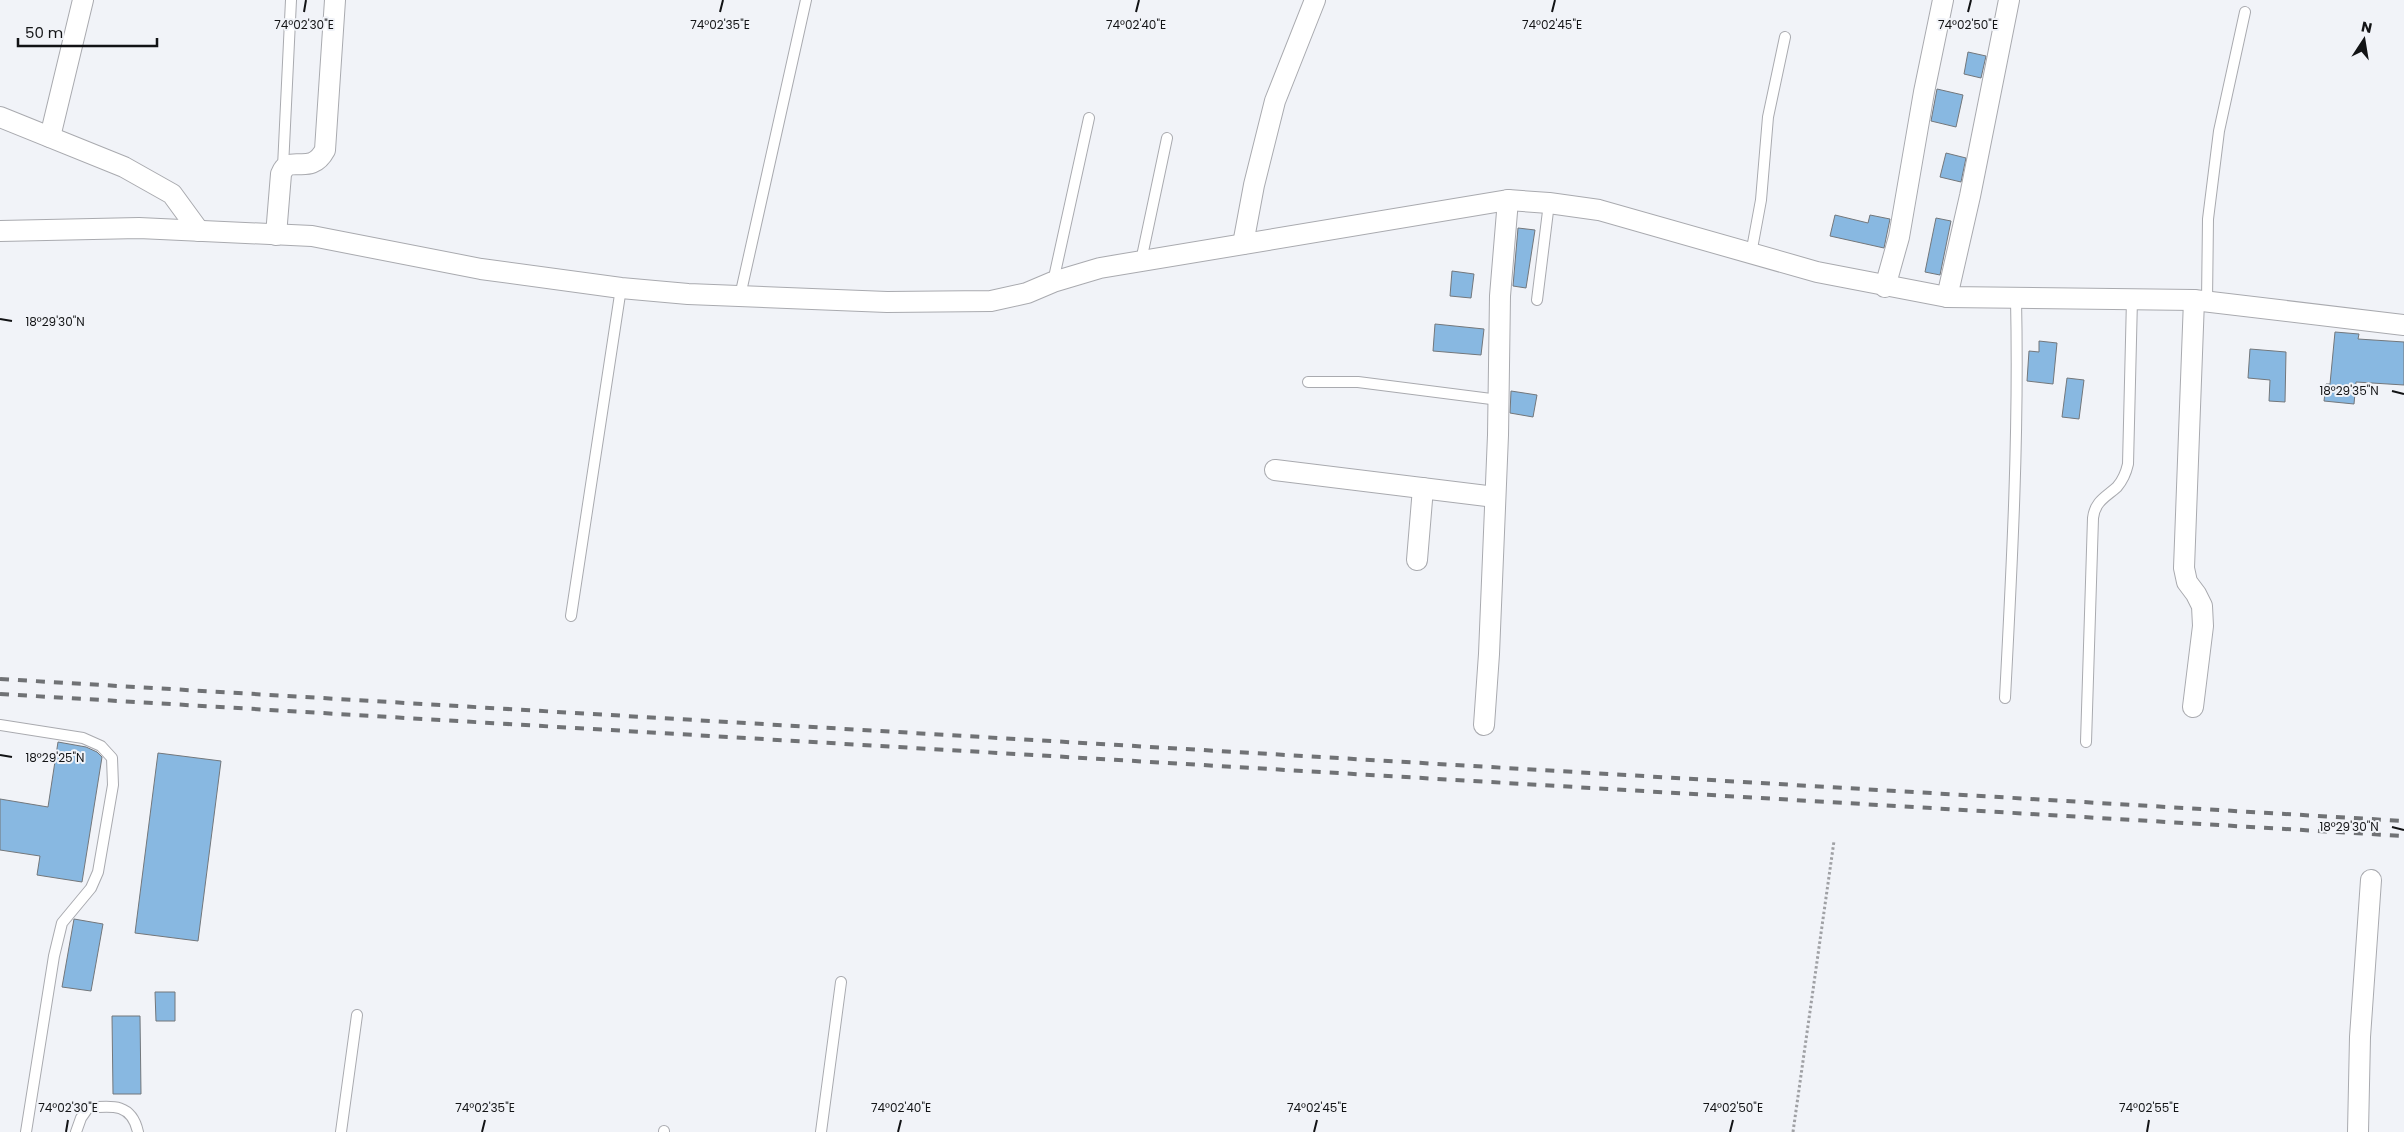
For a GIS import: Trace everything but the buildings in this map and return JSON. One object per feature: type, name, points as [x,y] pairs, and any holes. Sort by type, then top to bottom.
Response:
[{"type":"street","points":[[50,137],[83,0]]},
{"type":"street","points":[[276,235],[283,168],[289,164],[311,165],[320,160],[325,150],[334,0]]},
{"type":"street","points":[[1243,244],[1254,185],[1275,101],[1315,0]]},
{"type":"street","points":[[1885,286],[1899,237],[1924,92],[1943,0]]},
{"type":"street","points":[[1947,298],[1970,196],[2009,0]]},
{"type":"street","points":[[0,117],[124,167],[172,194],[199,231]]},
{"type":"street","points":[[1484,725],[1489,654],[1499,400],[1500,296],[1508,200]]},
{"type":"street","points":[[0,231],[139,228],[312,236],[481,269],[621,288],[740,296],[887,302],[991,301],[1027,293],[1054,282],[1100,268],[1508,200],[1550,203],[1598,210],[1751,254],[1885,286],[1947,298],[2200,301],[2404,326]]},
{"type":"street","points":[[2193,707],[2203,626],[2202,606],[2187,582],[2184,568],[2200,301]]},
{"type":"street","points":[[1275,470],[1495,497]]},
{"type":"street","points":[[1417,560],[1424,488]]},
{"type":"street","points":[[2358,1132],[2360,1036],[2371,880]]},
{"type":"lane","points":[[283,168],[291,0]]},
{"type":"lane","points":[[740,296],[806,0]]},
{"type":"lane","points":[[2200,301],[2219,131],[2245,12]]},
{"type":"lane","points":[[1751,254],[1761,200],[1768,117],[1785,37]]},
{"type":"lane","points":[[1054,282],[1089,118]]},
{"type":"lane","points":[[1141,262],[1167,138]]},
{"type":"lane","points":[[1537,300],[1550,203]]},
{"type":"lane","points":[[570,616],[621,288]]},
{"type":"lane","points":[[2005,698],[2012,569],[2018,366],[2016,299]]},
{"type":"lane","points":[[2086,742],[2093,518],[2099,501],[2118,486],[2124,477],[2128,464],[2132,299]]},
{"type":"lane","points":[[1308,382],[1358,382],[1499,400]]},
{"type":"lane","points":[[0,725],[83,738],[101,746],[112,758],[113,784],[98,872],[91,888],[62,923],[54,956],[26,1132]]},
{"type":"lane","points":[[821,1132],[841,982]]},
{"type":"lane","points":[[340,1132],[357,1015]]},
{"type":"lane","points":[[76,1132],[80,1118],[88,1108],[101,1106],[124,1108],[135,1119],[138,1132]]},
{"type":"path","points":[[1793,1132],[1834,841]]},
{"type":"railway","points":[[0,679],[2404,821]]},
{"type":"railway","points":[[0,694],[2404,836]]}]
